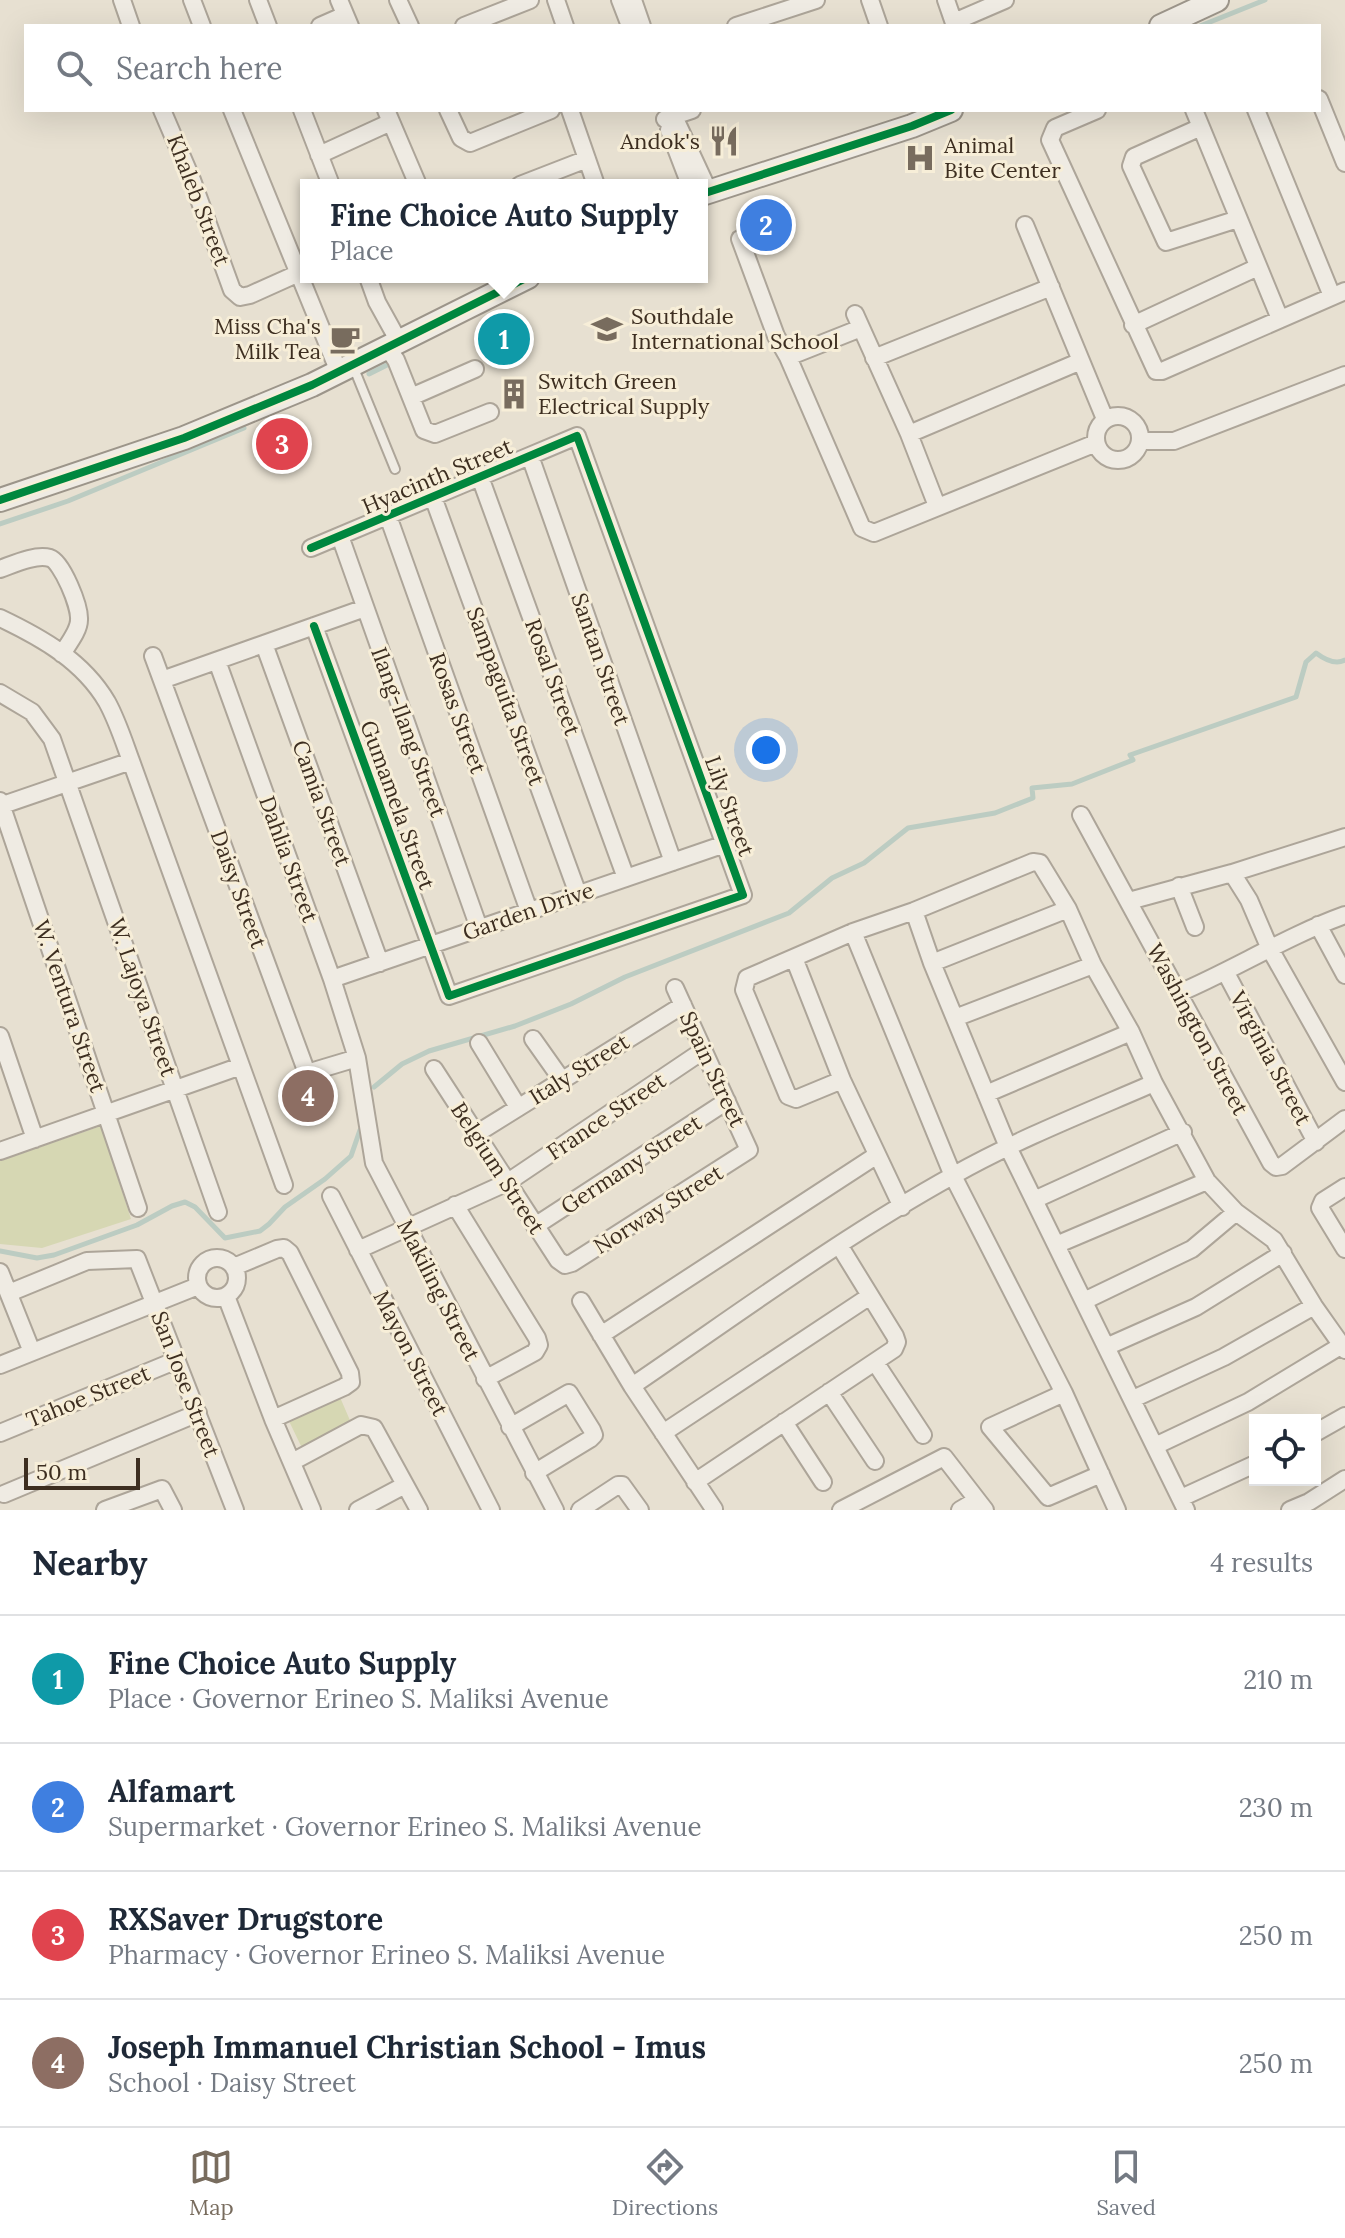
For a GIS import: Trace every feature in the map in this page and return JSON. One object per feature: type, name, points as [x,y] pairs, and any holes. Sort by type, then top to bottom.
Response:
[{"type":"main road","points":[[1167,24],[1217,0]]},
{"type":"main road","points":[[708,188],[912,126],[946,112]]},
{"type":"main road","points":[[0,500],[184,438],[346,369],[516,283]]},
{"type":"street","points":[[122,0],[130,24]]},
{"type":"street","points":[[192,0],[201,24]]},
{"type":"street","points":[[258,0],[267,24]]},
{"type":"street","points":[[398,0],[409,24]]},
{"type":"street","points":[[469,24],[530,0]]},
{"type":"street","points":[[556,0],[564,24]]},
{"type":"street","points":[[620,0],[629,24]]},
{"type":"street","points":[[633,0],[641,24]]},
{"type":"street","points":[[742,24],[816,0]]},
{"type":"street","points":[[870,0],[878,24]]},
{"type":"street","points":[[946,0],[954,24],[1005,0]]},
{"type":"street","points":[[324,24],[345,14]]},
{"type":"street","points":[[1321,104],[1345,163]]},
{"type":"street","name":"Khaleb Street","points":[[163,112],[187,166],[232,290],[240,297],[250,295],[299,273]]},
{"type":"street","points":[[233,112],[299,273]]},
{"type":"street","points":[[303,112],[329,179]]},
{"type":"street","points":[[449,112],[461,138],[470,143],[546,112]]},
{"type":"street","points":[[571,112],[594,179]]},
{"type":"street","points":[[1092,112],[1055,128],[1050,140],[1156,371],[1338,293],[1257,112]]},
{"type":"street","points":[[1196,112],[1280,319]]},
{"type":"street","points":[[668,114],[695,179]]},
{"type":"street","points":[[319,155],[388,116],[411,179]]},
{"type":"street","points":[[1201,127],[1134,157],[1131,166],[1166,242],[1238,219]]},
{"type":"street","points":[[535,179],[587,159]]},
{"type":"street","points":[[1025,225],[1105,419]]},
{"type":"street","points":[[740,239],[776,336],[862,528],[874,533],[1096,443]]},
{"type":"street","points":[[1133,325],[1258,267]]},
{"type":"street","points":[[304,283],[346,369]]},
{"type":"street","points":[[370,283],[424,430],[435,434],[490,412]]},
{"type":"street","points":[[874,358],[1051,287]]},
{"type":"street","points":[[788,357],[858,321],[909,434],[937,506]]},
{"type":"street","points":[[909,434],[1081,361]]},
{"type":"street","points":[[411,397],[475,369]]},
{"type":"street","points":[[1140,441],[1174,441],[1345,375]]},
{"type":"street","points":[[1119,415],[1133,421],[1140,441],[1135,453],[1123,460],[1109,458],[1103,455],[1096,443],[1097,429],[1105,419],[1119,415]]},
{"type":"street","name":"Hyacinth Street","points":[[311,548],[577,436]]},
{"type":"street","name":"Lily Street","points":[[449,996],[743,895],[577,436]]},
{"type":"street","name":"Santan Street","points":[[530,456],[673,862]]},
{"type":"street","name":"Rosal Street","points":[[480,477],[626,878]]},
{"type":"street","name":"Sampaguita Street","points":[[433,497],[578,894]]},
{"type":"street","name":"Rosas Street","points":[[388,516],[529,911]]},
{"type":"street","name":"Ilang-Ilang Street","points":[[340,536],[479,928]]},
{"type":"street","points":[[0,569],[39,557],[53,558],[62,567],[79,611],[80,622],[62,654]]},
{"type":"street","points":[[162,680],[365,608]]},
{"type":"street","points":[[0,618],[50,645],[81,668],[107,702],[284,1185]]},
{"type":"street","name":"Gumamela Street","points":[[314,626],[449,996]]},
{"type":"street","name":"Camia Street","points":[[264,644],[380,963]]},
{"type":"street","name":"Daisy Street","points":[[153,656],[307,1073],[357,1058]]},
{"type":"street","name":"Dahlia Street","points":[[217,661],[332,979],[357,1058]]},
{"type":"street","name":"W. Lajoya Street","points":[[0,693],[32,712],[52,739],[218,1212]]},
{"type":"street","points":[[1,804],[131,761]]},
{"type":"street","name":"W. Ventura Street","points":[[1,804],[138,1208]]},
{"type":"street","name":"Washington Street","points":[[1081,815],[1271,1163],[1276,1167],[1282,1166],[1345,1119]]},
{"type":"street","points":[[1129,901],[1232,873],[1345,837]]},
{"type":"street","name":"Garden Drive","points":[[332,979],[725,844]]},
{"type":"street","points":[[842,1080],[796,1099],[788,1096],[744,990],[747,978],[853,932],[1037,862],[1068,909],[1093,965],[1207,1181],[1236,1212],[1274,1240],[1344,1348],[1248,1402],[1155,1446]]},
{"type":"street","points":[[1232,873],[1249,900],[1270,949],[1345,1082]]},
{"type":"street","points":[[1179,886],[1195,927]]},
{"type":"street","points":[[932,963],[1068,909]]},
{"type":"street","points":[[914,911],[932,963],[1008,1147],[1183,1504],[1249,1467]]},
{"type":"street","points":[[1179,993],[1226,973],[1318,925],[1345,915]]},
{"type":"street","points":[[1318,925],[1345,975]]},
{"type":"street","points":[[853,932],[953,1176],[1064,1393],[1117,1510]]},
{"type":"street","points":[[794,958],[842,1080],[902,1207]]},
{"type":"street","points":[[955,1018],[1093,965]]},
{"type":"street","name":"Virginia Street","points":[[1226,973],[1316,1142]]},
{"type":"street","name":"Spain Street","points":[[675,988],[749,1150]]},
{"type":"street","name":"Italy Street","points":[[476,1134],[683,1005]]},
{"type":"street","points":[[986,1094],[1131,1032]]},
{"type":"street","points":[[0,1036],[35,1139]]},
{"type":"street","points":[[533,1039],[562,1080]]},
{"type":"street","points":[[479,1043],[518,1107]]},
{"type":"street","name":"France Street","points":[[358,1250],[508,1182],[704,1050]]},
{"type":"street","name":"Makiling Street","points":[[357,1058],[374,1163],[555,1510]]},
{"type":"street","points":[[0,1151],[241,1066]]},
{"type":"street","name":"Belgium Street","points":[[434,1069],[535,1226],[558,1260],[565,1265]]},
{"type":"street","points":[[632,1386],[839,1245],[953,1176],[1008,1147],[1154,1083]]},
{"type":"street","name":"Germany Street","points":[[535,1226],[727,1101]]},
{"type":"street","points":[[1034,1200],[1183,1132]]},
{"type":"street","name":"Norway Street","points":[[565,1265],[749,1150]]},
{"type":"street","points":[[601,1335],[877,1155]]},
{"type":"street","points":[[1056,1245],[1207,1181]]},
{"type":"street","points":[[1345,1187],[1323,1201],[1320,1208],[1345,1249]]},
{"type":"street","name":"Mayon Street","points":[[331,1196],[491,1510]]},
{"type":"street","points":[[455,1205],[539,1345],[535,1352],[485,1379]]},
{"type":"street","points":[[1084,1301],[1192,1249],[1236,1212]]},
{"type":"street","points":[[695,1482],[894,1349],[897,1342],[839,1245]]},
{"type":"street","points":[[234,1267],[277,1249],[284,1248],[290,1253],[350,1373],[351,1382],[344,1387],[273,1419]]},
{"type":"street","points":[[1106,1347],[1196,1307],[1283,1253]]},
{"type":"street","name":"San Jose Street","points":[[9,1293],[87,1261],[137,1259],[235,1510]]},
{"type":"street","points":[[208,1260],[227,1260],[234,1267],[237,1278],[235,1289],[226,1296],[215,1299],[205,1295],[198,1286],[200,1266],[208,1260]]},
{"type":"street","points":[[0,1272],[32,1352]]},
{"type":"street","points":[[0,1365],[198,1286]]},
{"type":"street","points":[[226,1296],[312,1510]]},
{"type":"street","points":[[663,1433],[870,1296]]},
{"type":"street","points":[[581,1301],[632,1386],[714,1509]]},
{"type":"street","points":[[1133,1399],[1224,1357],[1314,1306]]},
{"type":"street","name":"Tahoe Street","points":[[0,1433],[177,1360]]},
{"type":"street","points":[[875,1362],[923,1435]]},
{"type":"street","points":[[829,1392],[875,1461]]},
{"type":"street","points":[[510,1427],[569,1393],[594,1435],[534,1473]]},
{"type":"street","points":[[1064,1393],[990,1427],[1048,1497],[1101,1474]]},
{"type":"street","points":[[5,1496],[198,1413]]},
{"type":"street","points":[[1321,1430],[1345,1416]]},
{"type":"street","points":[[784,1422],[823,1482]]},
{"type":"street","points":[[292,1462],[361,1425],[368,1425],[374,1428],[419,1510]]},
{"type":"street","points":[[841,1510],[944,1457],[981,1505],[960,1510]]},
{"type":"street","points":[[1290,1510],[1345,1479]]},
{"type":"street","points":[[358,1510],[405,1485]]},
{"type":"street","points":[[580,1510],[618,1485],[622,1485],[640,1510]]},
{"type":"street","points":[[105,1510],[162,1489],[173,1510]]},
{"type":"lane","points":[[346,369],[395,469]]},
{"type":"green space","points":[[101,1126],[131,1219],[42,1248],[0,1244],[0,1161]]},
{"type":"green space","points":[[339,1395],[352,1425],[302,1448],[288,1419]]},
{"type":"waterway","points":[[1205,24],[1265,0]]},
{"type":"waterway","points":[[369,374],[391,363]]},
{"type":"waterway","points":[[0,524],[68,501],[244,428]]},
{"type":"waterway","points":[[374,1087],[402,1064],[429,1051],[515,1026],[571,1004],[625,977],[789,913],[832,878],[864,863],[908,828],[995,813],[1033,798],[1032,788],[1072,784],[1133,760],[1130,755],[1296,697],[1306,662],[1316,653],[1334,662],[1345,660]]},
{"type":"waterway","points":[[0,1251],[37,1258],[54,1255],[137,1225],[185,1202],[195,1207],[225,1238],[260,1231],[285,1207],[351,1156],[360,1130]]},
{"type":"cycle path","points":[[708,192],[946,112]]},
{"type":"cycle path","points":[[0,500],[184,438],[312,385],[516,283]]},
{"type":"cycle path","points":[[311,548],[577,436],[743,895],[449,996],[314,626]]},
{"type":"place","name":"Andok's","points":[[724,141]]},
{"type":"place","name":"Animal Bite Center","points":[[920,158]]},
{"type":"place","name":"Alfamart","points":[[766,225]]},
{"type":"place","name":"Southdale International School","points":[[607,329]]},
{"type":"place","name":"Miss Cha's Milk Tea","points":[[345,339]]},
{"type":"place","name":"Fine Choice Auto Supply","points":[[504,339]]},
{"type":"place","name":"Switch Green Electrical Supply","points":[[514,394]]},
{"type":"place","name":"RXSaver Drugstore","points":[[282,444]]},
{"type":"place","name":"Joseph Immanuel Christian School - Imus","points":[[308,1096]]}]
